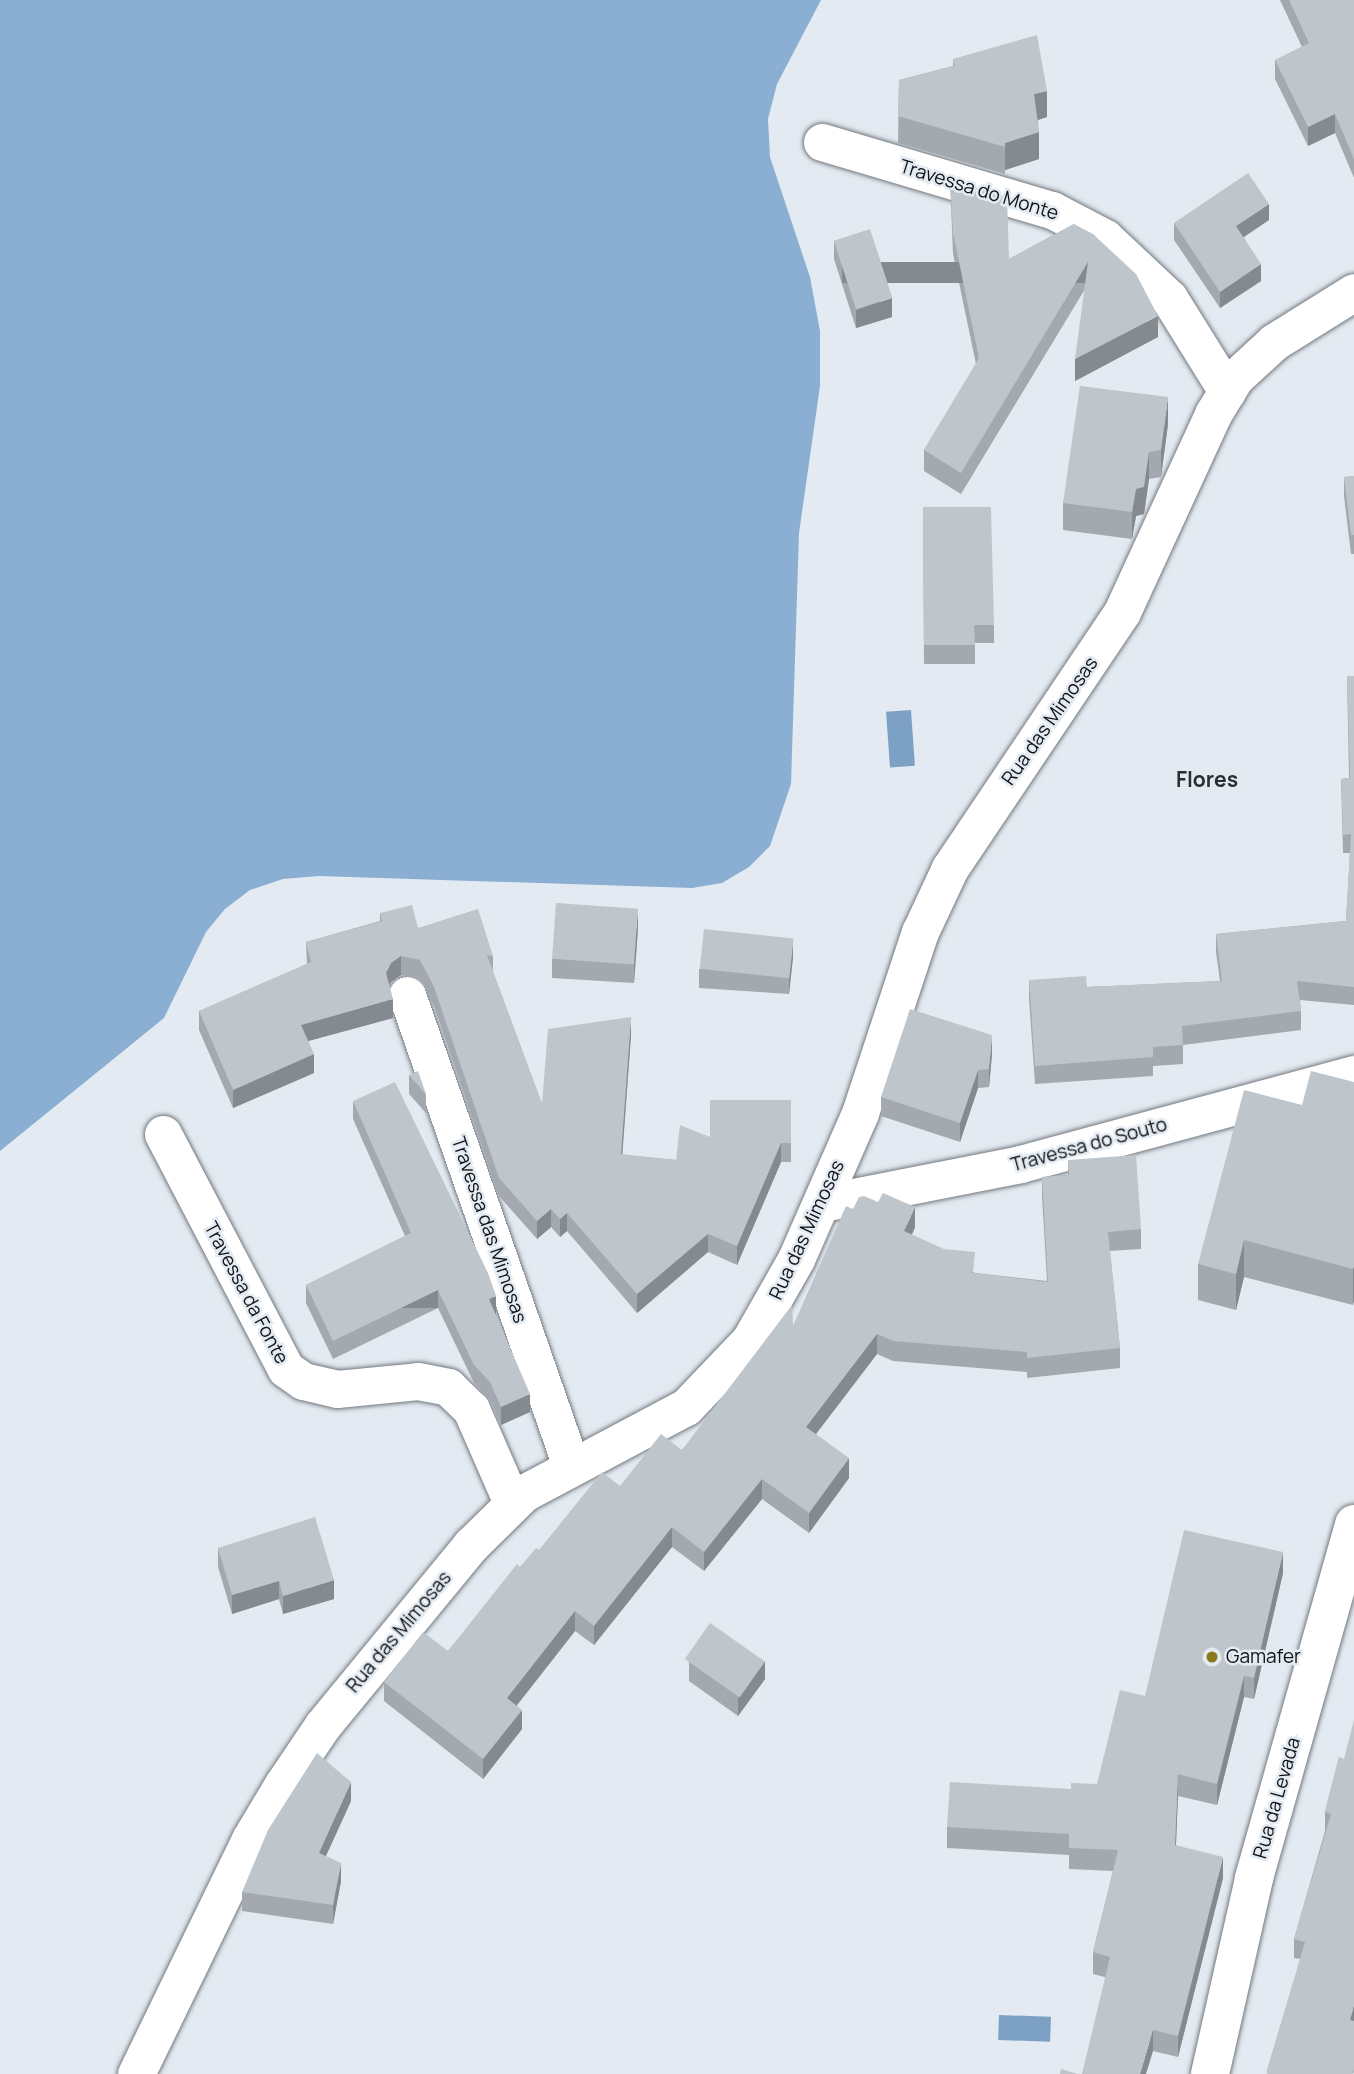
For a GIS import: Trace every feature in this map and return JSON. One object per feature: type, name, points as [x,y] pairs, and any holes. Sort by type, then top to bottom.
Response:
[{"type":"street","name":"Travessa do Monte","points":[[822,142],[1052,210],[1105,238],[1170,298],[1227,391]]},
{"type":"street","name":"Rua das Mimosas","points":[[135,2074],[250,1839],[295,1767],[349,1692],[512,1503],[571,1465],[664,1422],[728,1367],[768,1314],[822,1203],[860,1113],[938,889],[1122,612],[1227,391],[1259,354],[1354,292]]},
{"type":"street","name":"Travessa das Mimosas","points":[[407,995],[571,1465]]},
{"type":"street","name":"Travessa do Souto","points":[[822,1203],[1020,1164],[1354,1074]]},
{"type":"street","name":"Travessa da Fonte","points":[[163,1134],[286,1369],[303,1381],[337,1389],[418,1381],[448,1387],[471,1409],[512,1503]]},
{"type":"street","name":"Rua da Levada","points":[[1210,2074],[1254,1878],[1354,1524]]},
{"type":"shaded area","points":[[0,0],[821,0],[777,84],[768,119],[770,157],[810,277],[820,331],[820,386],[799,533],[791,784],[770,846],[749,867],[722,883],[692,888],[319,876],[283,879],[250,890],[225,909],[206,932],[164,1018],[0,1151]]},
{"type":"shaded area","points":[[911,710],[915,766],[890,768],[886,712]]},
{"type":"shaded area","points":[[999,2015],[1051,2017],[1050,2042],[998,2040]]},
{"type":"building","points":[[1289,0],[1354,0],[1354,159],[1335,114],[1308,127],[1275,60],[1309,43]]},
{"type":"building","points":[[1037,35],[1047,91],[1034,94],[1039,132],[1005,143],[1005,147],[898,116],[899,80],[954,66],[953,59]]},
{"type":"building","points":[[1248,173],[1269,204],[1236,226],[1261,264],[1220,292],[1174,223]]},
{"type":"building","points":[[950,180],[1007,197],[1009,259],[1074,224],[1093,234],[1136,274],[1158,316],[1075,359],[1088,262],[961,473],[924,450],[979,358],[953,233]]},
{"type":"building","points":[[870,229],[892,297],[856,309],[834,241]]},
{"type":"building","points":[[1080,386],[1168,397],[1161,450],[1149,452],[1144,487],[1136,489],[1132,512],[1063,503]]},
{"type":"building","points":[[1354,476],[1354,535],[1351,535],[1344,477]]},
{"type":"building","points":[[923,507],[991,507],[994,625],[974,625],[975,645],[924,645]]},
{"type":"building","points":[[1347,676],[1354,676],[1354,987],[1297,981],[1301,1011],[1182,1026],[1183,1045],[1153,1047],[1153,1057],[1035,1066],[1029,980],[1086,976],[1087,987],[1222,981],[1216,934],[1346,921],[1351,834],[1343,835],[1341,779],[1350,778]]},
{"type":"building","points":[[556,903],[638,909],[634,965],[552,959]]},
{"type":"building","points":[[412,905],[418,928],[478,909],[493,956],[487,955],[542,1104],[548,1029],[631,1017],[621,1154],[676,1160],[680,1125],[710,1137],[710,1100],[791,1100],[791,1143],[781,1143],[737,1246],[708,1234],[637,1294],[567,1213],[560,1219],[551,1209],[537,1221],[499,1178],[434,987],[420,960],[401,956],[391,963],[386,973],[393,999],[301,1025],[314,1054],[233,1090],[199,1011],[311,962],[306,942],[382,921],[380,913]]},
{"type":"building","points":[[704,929],[794,938],[789,978],[700,969]]},
{"type":"building","points":[[910,1009],[992,1035],[989,1069],[978,1070],[960,1123],[881,1097]]},
{"type":"building","points":[[418,1071],[426,1094],[409,1075]]},
{"type":"building","points":[[1311,1071],[1354,1082],[1353,1269],[1244,1240],[1236,1274],[1198,1264],[1244,1090],[1302,1105]]},
{"type":"building","points":[[395,1082],[488,1273],[496,1296],[489,1299],[530,1394],[501,1407],[490,1382],[474,1365],[438,1290],[333,1341],[306,1285],[411,1233],[353,1101]]},
{"type":"building","points":[[1136,1155],[1141,1229],[1108,1232],[1120,1348],[1027,1358],[1027,1352],[893,1341],[877,1334],[806,1427],[849,1458],[809,1513],[762,1479],[704,1552],[672,1527],[594,1626],[575,1611],[507,1698],[522,1710],[483,1759],[384,1682],[423,1632],[448,1651],[517,1564],[520,1567],[536,1548],[539,1550],[602,1472],[620,1486],[661,1434],[682,1450],[792,1305],[793,1326],[846,1206],[853,1209],[859,1197],[864,1196],[878,1202],[883,1193],[915,1207],[904,1231],[944,1249],[975,1252],[973,1273],[1048,1282],[1042,1177],[1069,1175],[1068,1160]]},
{"type":"building","points":[[315,1517],[334,1580],[283,1596],[279,1581],[232,1595],[218,1548]]},
{"type":"building","points":[[1184,1530],[1283,1552],[1254,1678],[1244,1676],[1217,1784],[1178,1774],[1175,1845],[1223,1857],[1178,2036],[1153,2030],[1140,2074],[1082,2074],[1110,1957],[1093,1952],[1118,1850],[1069,1848],[1069,1834],[947,1827],[950,1782],[1071,1789],[1071,1783],[1097,1784],[1120,1690],[1145,1696]]},
{"type":"building","points":[[710,1623],[765,1661],[740,1697],[685,1659]]},
{"type":"building","points":[[1354,1720],[1354,2005],[1350,2020],[1354,2021],[1353,2074],[1268,2074],[1266,2073],[1305,1942],[1294,1939],[1331,1814],[1325,1812],[1339,1757],[1344,1759]]},
{"type":"building","points":[[317,1753],[351,1782],[319,1853],[341,1863],[333,1905],[242,1892],[268,1830]]},
{"type":"building","points":[[1061,2069],[1078,2074],[1060,2074]]},
{"type":"place","name":"Gamafer","points":[[1212,1657]]},
{"type":"district","name":"Flores","points":[[1207,779]]}]
